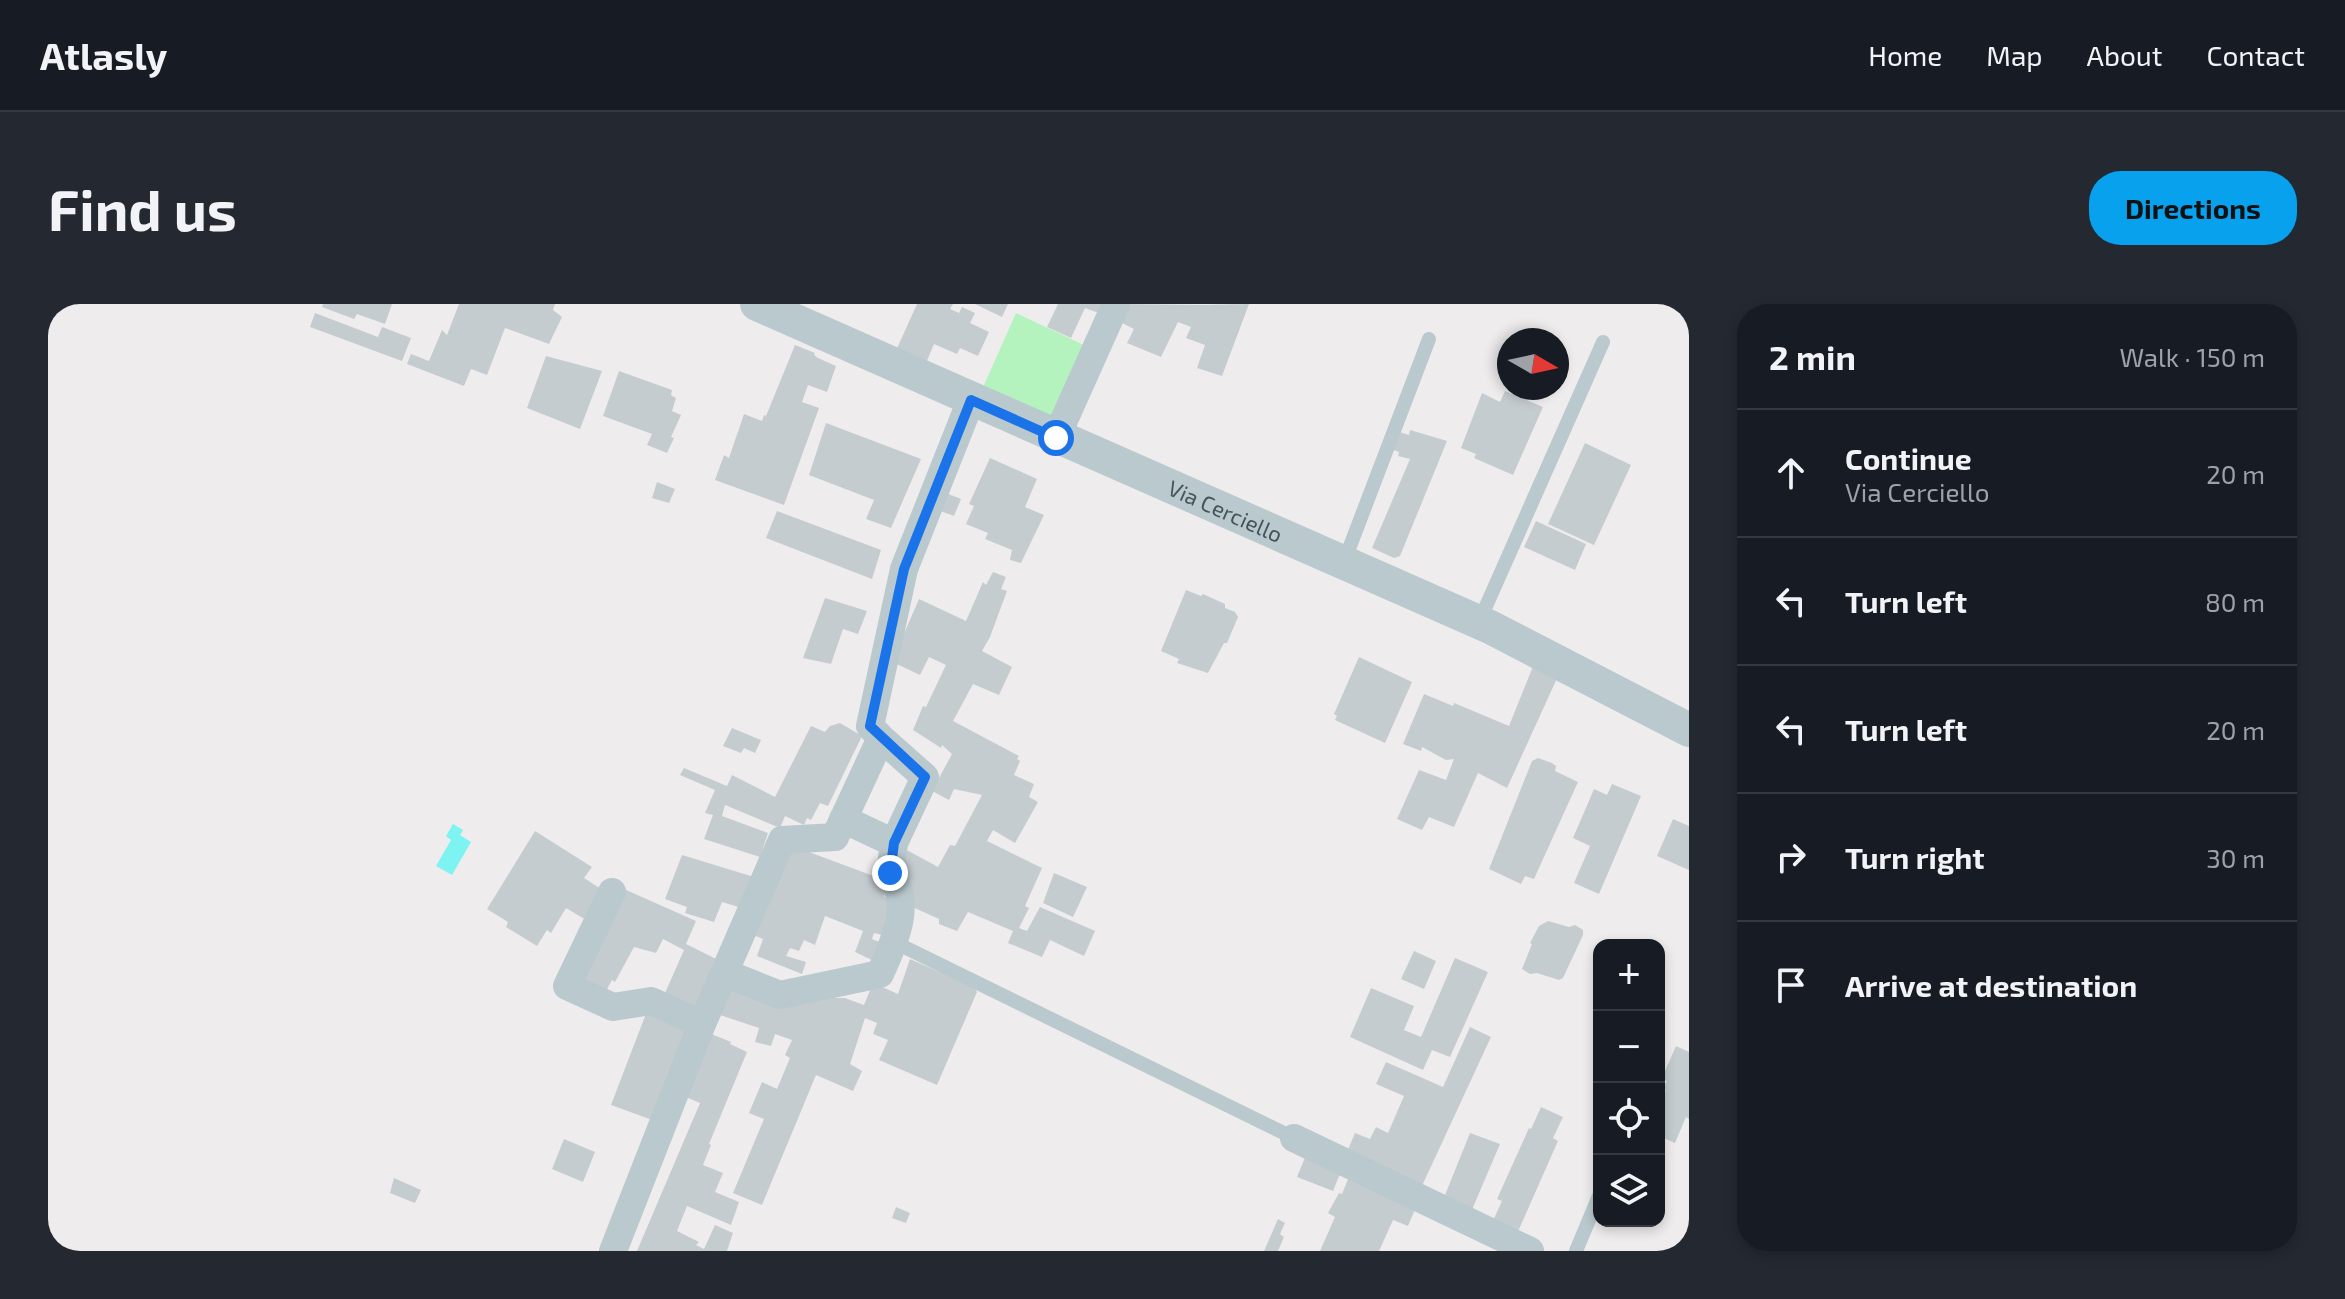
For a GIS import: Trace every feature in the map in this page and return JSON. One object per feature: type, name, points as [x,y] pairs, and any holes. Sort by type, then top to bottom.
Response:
[{"type":"street","name":"Via Cerciello","points":[[757,304],[1479,623],[1689,730]]},
{"type":"street","points":[[1056,438],[1116,304]]},
{"type":"street","points":[[725,973],[780,995],[803,991],[880,974],[894,942],[902,909],[898,884],[890,873],[894,843],[925,777],[870,726],[904,569],[971,400]]},
{"type":"street","points":[[613,1251],[702,1024],[782,840],[835,837],[881,738]]},
{"type":"street","points":[[843,819],[894,843]]},
{"type":"street","points":[[612,892],[567,986],[613,1007],[651,1001],[702,1024]]},
{"type":"street","points":[[1294,1138],[1530,1251]]},
{"type":"lane","points":[[1344,563],[1429,339]]},
{"type":"lane","points":[[1479,623],[1603,342]]},
{"type":"lane","points":[[894,942],[1294,1138]]},
{"type":"lane","points":[[1576,1251],[1593,1210]]},
{"type":"green space","points":[[1016,313],[1088,347],[1056,419],[980,394]]},
{"type":"water","points":[[453,824],[463,830],[460,835],[471,842],[452,875],[436,866],[451,840],[446,836]]},
{"type":"building","points":[[323,304],[392,304],[385,324],[357,314],[354,319],[322,307]]},
{"type":"building","points":[[459,304],[555,304],[553,310],[562,317],[549,344],[505,328],[487,375],[471,369],[464,386],[407,364],[411,354],[429,361],[442,330],[447,335]]},
{"type":"building","points":[[917,304],[953,304],[950,309],[959,313],[962,307],[975,313],[970,323],[989,332],[978,356],[960,348],[957,354],[934,344],[924,368],[894,355]]},
{"type":"building","points":[[975,304],[1008,304],[1002,317]]},
{"type":"building","points":[[1058,304],[1104,304],[1099,313],[1085,308],[1071,338],[1047,327]]},
{"type":"building","points":[[1121,304],[1249,304],[1222,376],[1197,368],[1205,345],[1186,338],[1191,327],[1178,322],[1161,357],[1127,343],[1134,329],[1114,319]]},
{"type":"building","points":[[315,313],[378,337],[382,327],[411,338],[402,361],[310,327]]},
{"type":"building","points":[[795,345],[836,366],[827,392],[808,385],[802,402],[819,408],[784,505],[715,480],[724,455],[729,458],[744,414],[762,421],[766,416]]},
{"type":"building","points":[[546,356],[602,371],[580,429],[527,408]]},
{"type":"building","points":[[619,371],[672,390],[671,395],[676,398],[672,411],[681,415],[667,453],[647,445],[652,434],[603,416]]},
{"type":"building","points":[[1482,393],[1500,402],[1526,400],[1543,407],[1513,475],[1474,458],[1476,454],[1461,448]]},
{"type":"building","points":[[826,423],[921,459],[891,528],[866,519],[874,500],[809,475]]},
{"type":"building","points":[[1410,430],[1447,441],[1400,556],[1394,558],[1372,548],[1410,459],[1398,456],[1399,452],[1391,449],[1399,432],[1409,435]]},
{"type":"building","points":[[1585,443],[1631,465],[1594,545],[1548,524]]},
{"type":"building","points":[[990,458],[1037,479],[1025,507],[1044,515],[1021,563],[1010,560],[1012,550],[985,539],[988,533],[966,524],[974,506],[969,504]]},
{"type":"building","points":[[657,482],[675,489],[669,503],[652,498]]},
{"type":"building","points":[[941,491],[961,499],[954,516],[935,509]]},
{"type":"building","points":[[777,511],[881,550],[872,579],[766,538]]},
{"type":"building","points":[[1536,521],[1586,544],[1575,570],[1524,547]]},
{"type":"building","points":[[993,572],[1006,577],[1001,589],[1007,591],[982,651],[1012,667],[999,695],[973,684],[953,721],[1019,756],[1014,775],[1034,784],[1029,797],[1038,802],[1015,843],[993,830],[987,841],[1042,868],[1019,928],[1027,931],[1040,907],[1095,931],[1084,956],[1050,940],[1042,957],[1008,943],[1013,931],[968,912],[957,931],[939,924],[939,919],[908,905],[899,875],[903,848],[938,867],[950,845],[955,846],[982,795],[954,789],[949,800],[932,791],[952,754],[942,745],[941,748],[913,730],[946,665],[929,657],[920,675],[886,659],[900,643],[919,599],[966,621],[983,582],[986,585]]},
{"type":"building","points":[[1186,590],[1225,604],[1225,608],[1235,612],[1238,617],[1227,643],[1224,643],[1208,673],[1177,663],[1179,659],[1161,651]]},
{"type":"building","points":[[825,598],[867,611],[858,634],[843,629],[831,664],[803,658]]},
{"type":"building","points":[[1359,657],[1412,682],[1385,743],[1335,720],[1337,716],[1334,714]]},
{"type":"building","points":[[1534,664],[1559,674],[1507,788],[1478,773],[1454,827],[1429,817],[1422,830],[1397,819],[1419,770],[1446,780],[1454,759],[1446,760],[1422,747],[1421,751],[1403,744],[1424,694],[1509,726]]},
{"type":"building","points":[[840,723],[862,736],[828,806],[820,803],[811,820],[807,818],[804,825],[785,816],[780,828],[725,805],[722,816],[768,833],[760,857],[704,839],[713,815],[705,813],[715,790],[680,775],[684,768],[727,786],[732,775],[775,797],[811,726],[825,732],[830,726]]},
{"type":"building","points":[[732,728],[761,740],[755,753],[744,748],[741,753],[723,746]]},
{"type":"building","points":[[1538,758],[1552,763],[1556,766],[1555,771],[1578,782],[1534,879],[1525,876],[1521,884],[1489,869],[1532,761]]},
{"type":"building","points":[[1612,784],[1641,796],[1599,894],[1574,883],[1590,846],[1573,838],[1594,789],[1607,795]]},
{"type":"building","points":[[1673,819],[1689,826],[1689,870],[1657,856]]},
{"type":"building","points":[[535,831],[592,867],[584,878],[604,891],[586,920],[566,908],[551,933],[547,930],[537,946],[506,927],[508,922],[487,909]]},
{"type":"building","points":[[790,845],[887,881],[884,897],[895,900],[882,935],[874,933],[872,939],[882,943],[874,961],[855,952],[863,931],[825,916],[815,945],[804,940],[799,951],[790,948],[786,956],[806,962],[802,974],[757,956],[763,939],[748,933]]},
{"type":"building","points":[[682,855],[754,877],[742,908],[722,902],[714,922],[685,913],[687,907],[665,899]]},
{"type":"building","points":[[1054,873],[1087,887],[1073,917],[1043,903]]},
{"type":"building","points":[[624,889],[696,921],[686,944],[720,961],[702,1009],[665,993],[684,950],[663,939],[656,953],[634,947],[615,982],[612,980],[605,993],[581,980]]},
{"type":"building","points":[[1548,921],[1569,927],[1575,925],[1583,930],[1563,978],[1559,980],[1530,974],[1522,969],[1539,926]]},
{"type":"building","points":[[1414,951],[1436,961],[1424,989],[1401,979]]},
{"type":"building","points":[[1455,958],[1488,972],[1450,1057],[1432,1050],[1423,1070],[1350,1037],[1371,988],[1414,1006],[1404,1030],[1421,1037]]},
{"type":"building","points":[[910,959],[974,987],[977,992],[937,1085],[879,1060],[888,1040],[873,1034],[877,1023],[865,1018],[850,1064],[862,1071],[853,1091],[816,1075],[762,1205],[733,1193],[764,1119],[749,1113],[762,1082],[777,1089],[790,1058],[785,1055],[792,1040],[775,1034],[771,1046],[755,1042],[759,1028],[714,1013],[723,987],[803,998],[845,998],[864,1005],[873,983],[898,994]]},
{"type":"building","points":[[647,1011],[691,1029],[655,1121],[611,1105]]},
{"type":"building","points":[[1470,1027],[1491,1037],[1421,1188],[1347,1152],[1355,1133],[1370,1139],[1376,1127],[1388,1133],[1404,1096],[1376,1084],[1386,1062],[1443,1087]]},
{"type":"building","points":[[704,1031],[747,1052],[703,1165],[723,1173],[715,1192],[739,1202],[731,1225],[687,1206],[677,1231],[699,1242],[696,1245],[704,1249],[715,1225],[733,1233],[727,1251],[637,1251],[700,1103],[681,1095]]},
{"type":"building","points":[[1676,1046],[1689,1052],[1689,1119],[1686,1117],[1675,1143],[1665,1139],[1665,1071]]},
{"type":"building","points":[[1541,1107],[1563,1117],[1553,1138],[1558,1141],[1516,1236],[1491,1225],[1502,1201],[1497,1199]]},
{"type":"building","points":[[1470,1133],[1500,1144],[1471,1212],[1443,1200]]},
{"type":"building","points":[[564,1139],[595,1152],[583,1182],[552,1169]]},
{"type":"building","points":[[1306,1155],[1342,1169],[1333,1191],[1297,1177]]},
{"type":"building","points":[[1351,1172],[1418,1202],[1408,1226],[1393,1220],[1379,1251],[1320,1251],[1335,1217],[1328,1213],[1339,1193],[1342,1194]]},
{"type":"building","points":[[394,1178],[421,1190],[415,1203],[390,1193]]},
{"type":"building","points":[[896,1207],[910,1213],[906,1223],[892,1218]]},
{"type":"building","points":[[1278,1219],[1285,1223],[1280,1234],[1284,1237],[1278,1251],[1264,1251]]},
{"type":"route","points":[[890,873],[894,843],[925,777],[870,726],[904,569],[971,400],[1056,438]]}]
